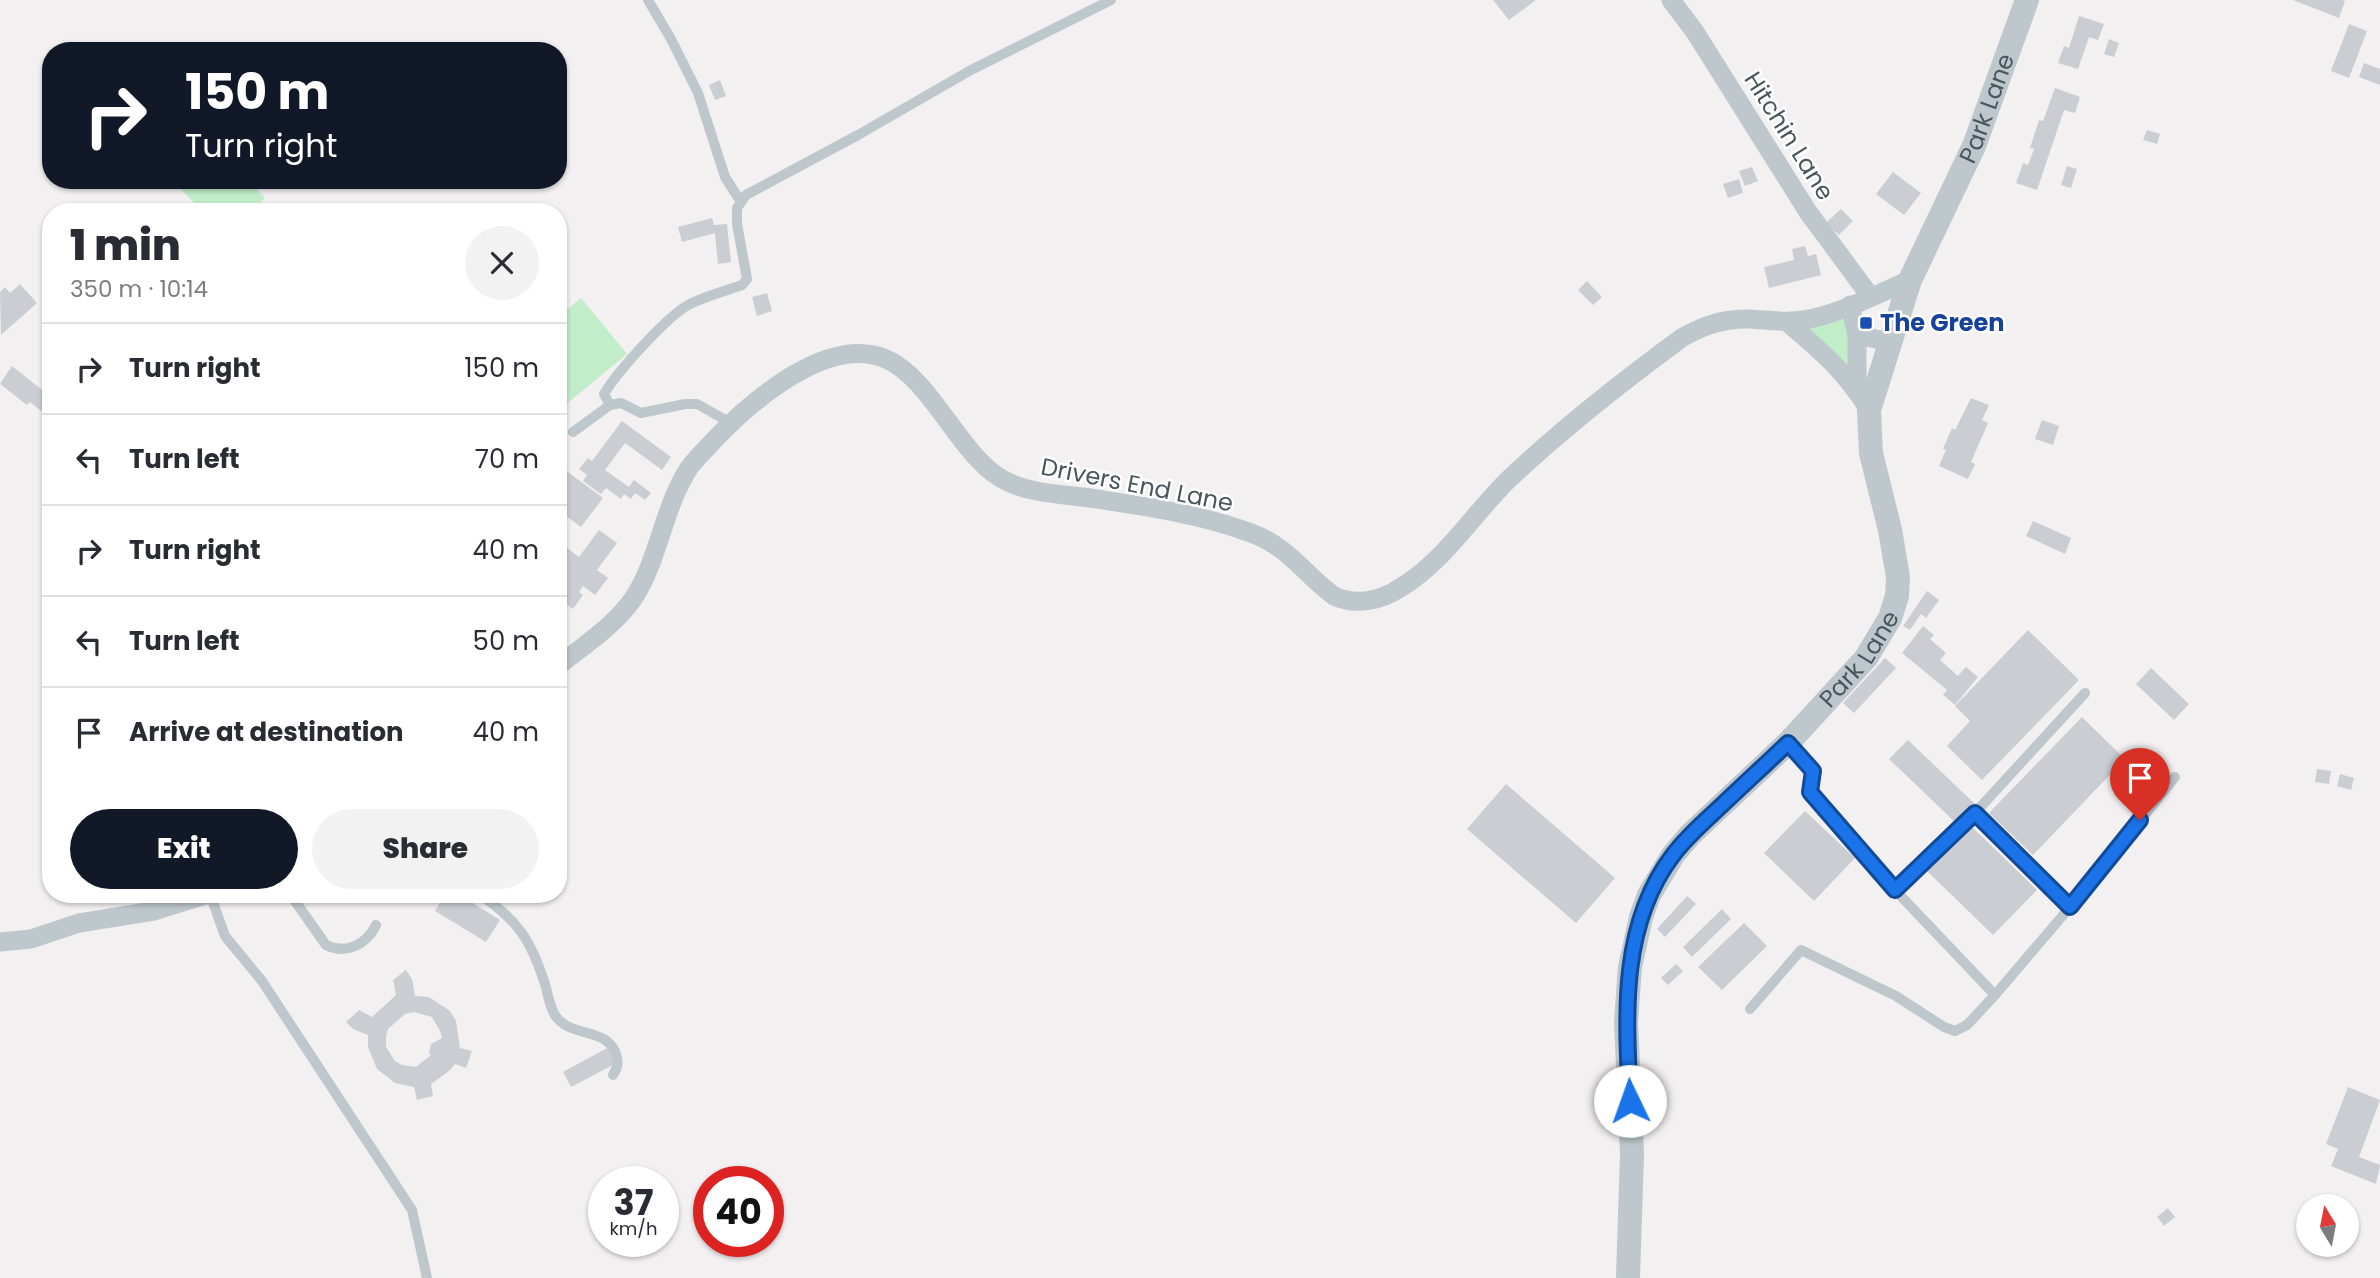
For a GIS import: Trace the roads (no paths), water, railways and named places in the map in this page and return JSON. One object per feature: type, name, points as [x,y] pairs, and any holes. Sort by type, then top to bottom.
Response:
[{"type":"street","name":"Hitchin Lane","points":[[1671,0],[1695,32],[1814,222],[1870,296]]},
{"type":"street","name":"Park Lane","points":[[1628,1278],[1632,1154],[1626,1022],[1630,967],[1641,916],[1649,895],[1673,855],[1690,835],[1788,743],[1866,658],[1890,618],[1897,596],[1898,577],[1891,530],[1871,453],[1863,400],[1890,342],[1910,280],[1974,146],[2027,0]]},
{"type":"street","name":"Drivers End Lane","points":[[567,659],[622,614],[635,596],[676,493],[689,468],[731,423],[776,384],[815,364],[860,354],[887,359],[917,383],[976,456],[1003,480],[1040,491],[1151,508],[1251,533],[1283,548],[1334,596],[1344,600],[1366,601],[1384,596],[1414,578],[1433,562],[1507,481],[1558,433],[1683,337],[1702,326],[1719,321],[1806,320],[1910,280]]},
{"type":"street","points":[[1850,305],[1857,335],[1863,400]]},
{"type":"street","points":[[1787,322],[1823,352],[1863,400]]},
{"type":"street","points":[[1857,335],[1890,342]]},
{"type":"street","points":[[0,942],[31,939],[79,923],[154,911],[180,903]]},
{"type":"lane","points":[[648,0],[698,93],[725,177],[741,202]]},
{"type":"lane","points":[[610,405],[604,394],[613,378],[673,316],[688,305],[742,285],[747,279],[737,224],[737,208],[746,195],[971,70],[1111,0]]},
{"type":"lane","points":[[573,432],[610,405],[621,403],[641,414],[690,403],[697,404],[731,423]]},
{"type":"lane","points":[[1895,890],[1975,813],[2085,693]]},
{"type":"lane","points":[[1788,743],[1813,771],[1810,792],[1895,890],[1995,995]]},
{"type":"lane","points":[[1750,1009],[1801,950],[1896,996],[1944,1027],[1955,1031],[1967,1025],[2070,907],[2175,777]]},
{"type":"lane","points":[[1975,813],[2070,907]]},
{"type":"lane","points":[[212,903],[229,942],[262,981],[412,1210],[427,1278]]},
{"type":"lane","points":[[296,903],[326,945],[335,949],[344,950],[360,944],[371,935],[376,925]]},
{"type":"lane","points":[[491,903],[513,920],[524,935],[539,967],[556,1018],[566,1026],[602,1038],[612,1047],[617,1062],[614,1075]]},
{"type":"place","name":"The Green","points":[[1866,323]]}]
